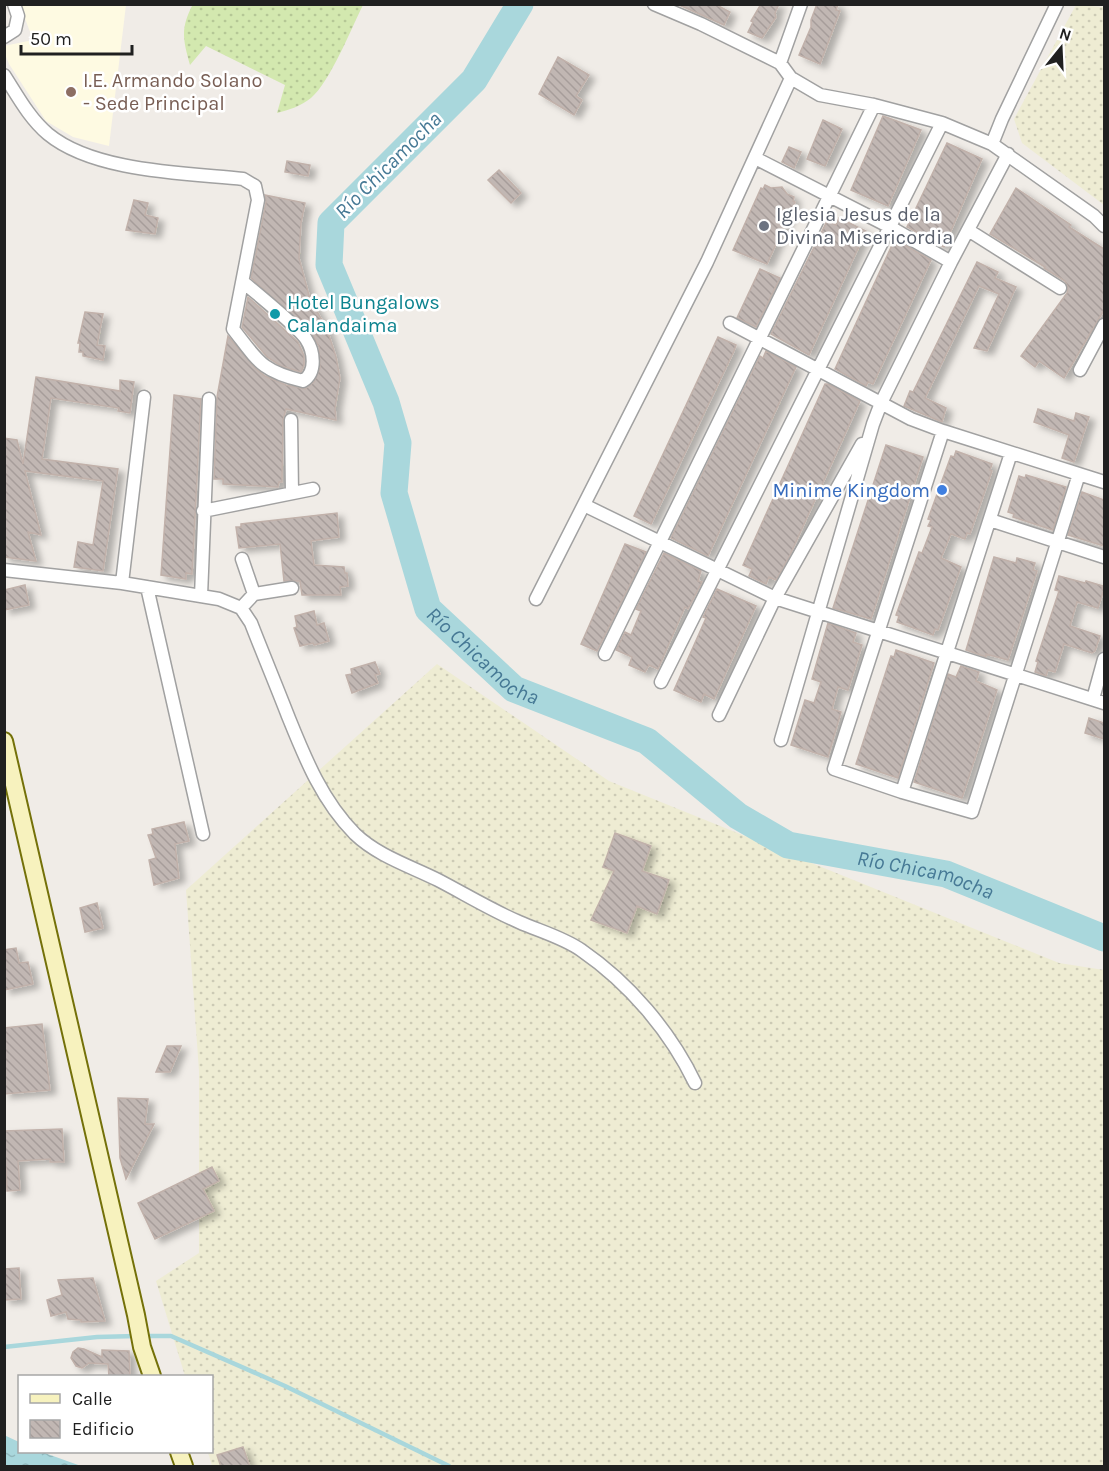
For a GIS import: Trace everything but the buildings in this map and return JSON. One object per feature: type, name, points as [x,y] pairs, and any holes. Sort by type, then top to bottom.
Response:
[{"type":"main road","points":[[4,741],[7,764],[142,1347],[151,1375]]},
{"type":"street","points":[[4,37],[15,30],[18,16],[14,4]]},
{"type":"street","points":[[654,4],[701,24],[780,63],[791,78],[820,95],[874,105],[942,123],[992,144],[1094,216],[1104,226]]},
{"type":"street","points":[[780,63],[801,4]]},
{"type":"street","points":[[992,144],[1058,4]]},
{"type":"street","points":[[4,75],[30,115],[47,134],[72,150],[148,170],[243,179],[255,186],[258,200],[233,328],[256,359],[271,371],[303,381],[309,377],[313,366],[306,339],[276,309],[243,282]]},
{"type":"street","points":[[536,599],[707,262],[791,78]]},
{"type":"street","points":[[605,654],[874,105]]},
{"type":"street","points":[[662,682],[942,123]]},
{"type":"street","points":[[781,740],[881,403],[1008,154]]},
{"type":"street","points":[[755,158],[890,227],[951,262]]},
{"type":"street","points":[[968,230],[1060,288]]},
{"type":"street","points":[[730,323],[911,418],[943,431],[1104,482]]},
{"type":"street","points":[[1080,370],[1104,326]]},
{"type":"street","points":[[122,583],[144,398]]},
{"type":"street","points":[[201,596],[209,399]]},
{"type":"street","points":[[291,420],[292,493]]},
{"type":"street","points":[[719,715],[775,598],[873,424]]},
{"type":"street","points":[[943,431],[834,769],[902,792],[972,812],[1079,474]]},
{"type":"street","points":[[902,792],[1011,453]]},
{"type":"street","points":[[203,511],[313,489]]},
{"type":"street","points":[[584,505],[775,598],[1099,701],[1104,659]]},
{"type":"street","points":[[990,520],[1104,557]]},
{"type":"street","points":[[242,559],[254,594]]},
{"type":"street","points":[[4,570],[147,587],[219,599],[241,608],[251,623],[308,763],[330,804],[350,828],[379,852],[393,860],[518,922],[579,949],[632,993],[683,1058],[695,1083]]},
{"type":"street","points":[[147,587],[203,834]]},
{"type":"street","points":[[241,608],[254,594],[292,588]]},
{"type":"shaded area","name":"I.E. Armando Solano - Sede Principal","points":[[20,5],[126,5],[109,146],[73,137],[46,121],[9,64],[4,46],[33,40]]},
{"type":"shaded area","points":[[1076,5],[1104,7],[1104,205],[1022,143],[1014,119]]},
{"type":"shaded area","points":[[437,664],[609,781],[1059,963],[1104,970],[1104,1466],[212,1466],[208,1453],[213,1453],[213,1375],[185,1375],[156,1281],[199,1253],[199,1071],[186,890]]},
{"type":"green space","points":[[193,4],[363,5],[333,68],[318,90],[303,103],[277,113],[285,85],[206,46],[190,65],[184,27]]},
{"type":"water","points":[[4,1435],[18,1442],[18,1453],[45,1453],[81,1466],[5,1466]]},
{"type":"waterway","name":"Río Chicamocha","points":[[520,4],[474,80],[331,223],[329,265],[386,402],[398,443],[394,493],[428,609],[514,689],[647,741],[738,816],[788,845],[946,874],[1104,938]]},
{"type":"waterway","points":[[4,1347],[97,1337],[136,1336]]},
{"type":"waterway","points":[[145,1336],[171,1336],[285,1386],[449,1466]]},
{"type":"place","name":"I.E. Armando Solano - Sede Principal","points":[[71,92]]},
{"type":"place","name":"Iglesia Jesus de la Divina Misericordia","points":[[764,226]]},
{"type":"place","name":"Hotel Bungalows Calandaima","points":[[275,314]]},
{"type":"place","name":"Minime Kingdom","points":[[942,490]]}]
